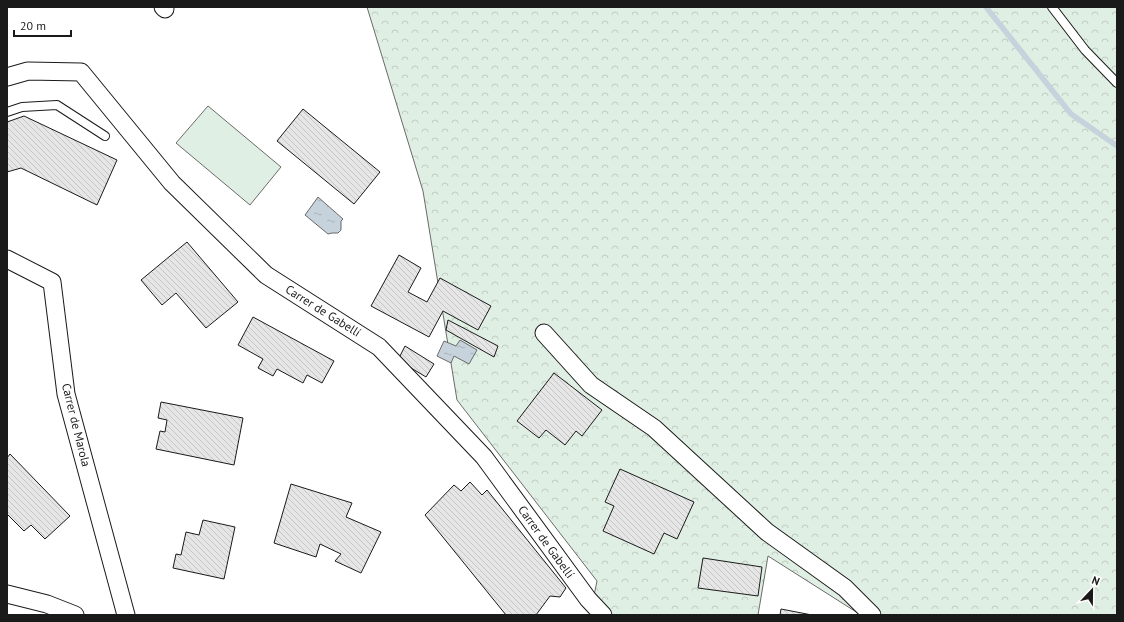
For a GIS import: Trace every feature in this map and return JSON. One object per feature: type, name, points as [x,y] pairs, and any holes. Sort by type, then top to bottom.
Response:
[{"type":"street","name":"Carrer de Gabellí","points":[[7,77],[28,71],[81,72],[172,183],[266,275],[379,347],[484,457],[588,599],[603,615]]},
{"type":"street","name":"Carrer de Marola","points":[[7,259],[52,282],[66,394],[126,615]]},
{"type":"street","points":[[544,333],[591,385],[654,428],[768,532],[845,588],[872,615]]},
{"type":"street","points":[[7,594],[48,604],[75,615]]},
{"type":"lane","points":[[1052,7],[1085,50],[1117,83]]},
{"type":"lane","points":[[7,112],[22,107],[57,105],[105,136]]},
{"type":"green space","points":[[367,7],[1117,7],[1117,615],[861,615],[768,556],[758,615],[590,615],[597,581],[457,400],[423,191]]},
{"type":"green space","points":[[208,106],[281,167],[250,205],[176,143]]},
{"type":"water","points":[[318,197],[343,219],[341,221],[341,230],[338,233],[328,234],[305,215]]},
{"type":"water","points":[[460,340],[477,350],[469,364],[454,356],[451,363],[437,356],[444,341],[456,346]]},
{"type":"building","points":[[303,109],[380,172],[354,204],[277,141]]},
{"type":"building","points":[[24,116],[117,160],[97,205],[21,168],[7,172],[7,122]]},
{"type":"building","points":[[187,242],[238,302],[206,328],[176,293],[162,305],[141,280]]},
{"type":"building","points":[[399,255],[421,268],[408,292],[427,302],[440,278],[491,306],[478,330],[443,311],[429,337],[371,306]]},
{"type":"building","points":[[253,317],[334,361],[322,383],[307,375],[303,383],[277,369],[273,376],[258,368],[263,359],[238,345]]},
{"type":"building","points":[[448,320],[498,346],[494,357],[446,330]]},
{"type":"building","points":[[405,346],[434,364],[426,377],[398,360]]},
{"type":"building","points":[[554,373],[602,410],[582,436],[576,431],[565,445],[546,430],[539,438],[517,421]]},
{"type":"building","points":[[161,402],[243,418],[234,465],[156,449],[160,431],[165,432],[167,420],[158,418]]},
{"type":"building","points":[[10,454],[70,516],[45,539],[31,525],[24,531],[7,514],[7,458]]},
{"type":"building","points":[[620,469],[694,502],[677,539],[664,533],[654,554],[603,531],[614,506],[605,502]]},
{"type":"building","points":[[470,482],[482,495],[487,490],[566,588],[560,597],[550,596],[536,615],[506,615],[425,515],[454,485],[461,491]]},
{"type":"building","points":[[291,484],[352,503],[346,517],[381,532],[361,573],[335,561],[341,554],[320,544],[316,557],[274,543]]},
{"type":"building","points":[[203,520],[235,527],[224,579],[173,568],[176,554],[181,555],[186,532],[199,535]]},
{"type":"building","points":[[703,558],[762,567],[758,596],[698,588]]},
{"type":"building","points":[[781,609],[812,615],[780,615]]},
{"type":"waterway","points":[[986,7],[1071,114],[1117,146]]}]
